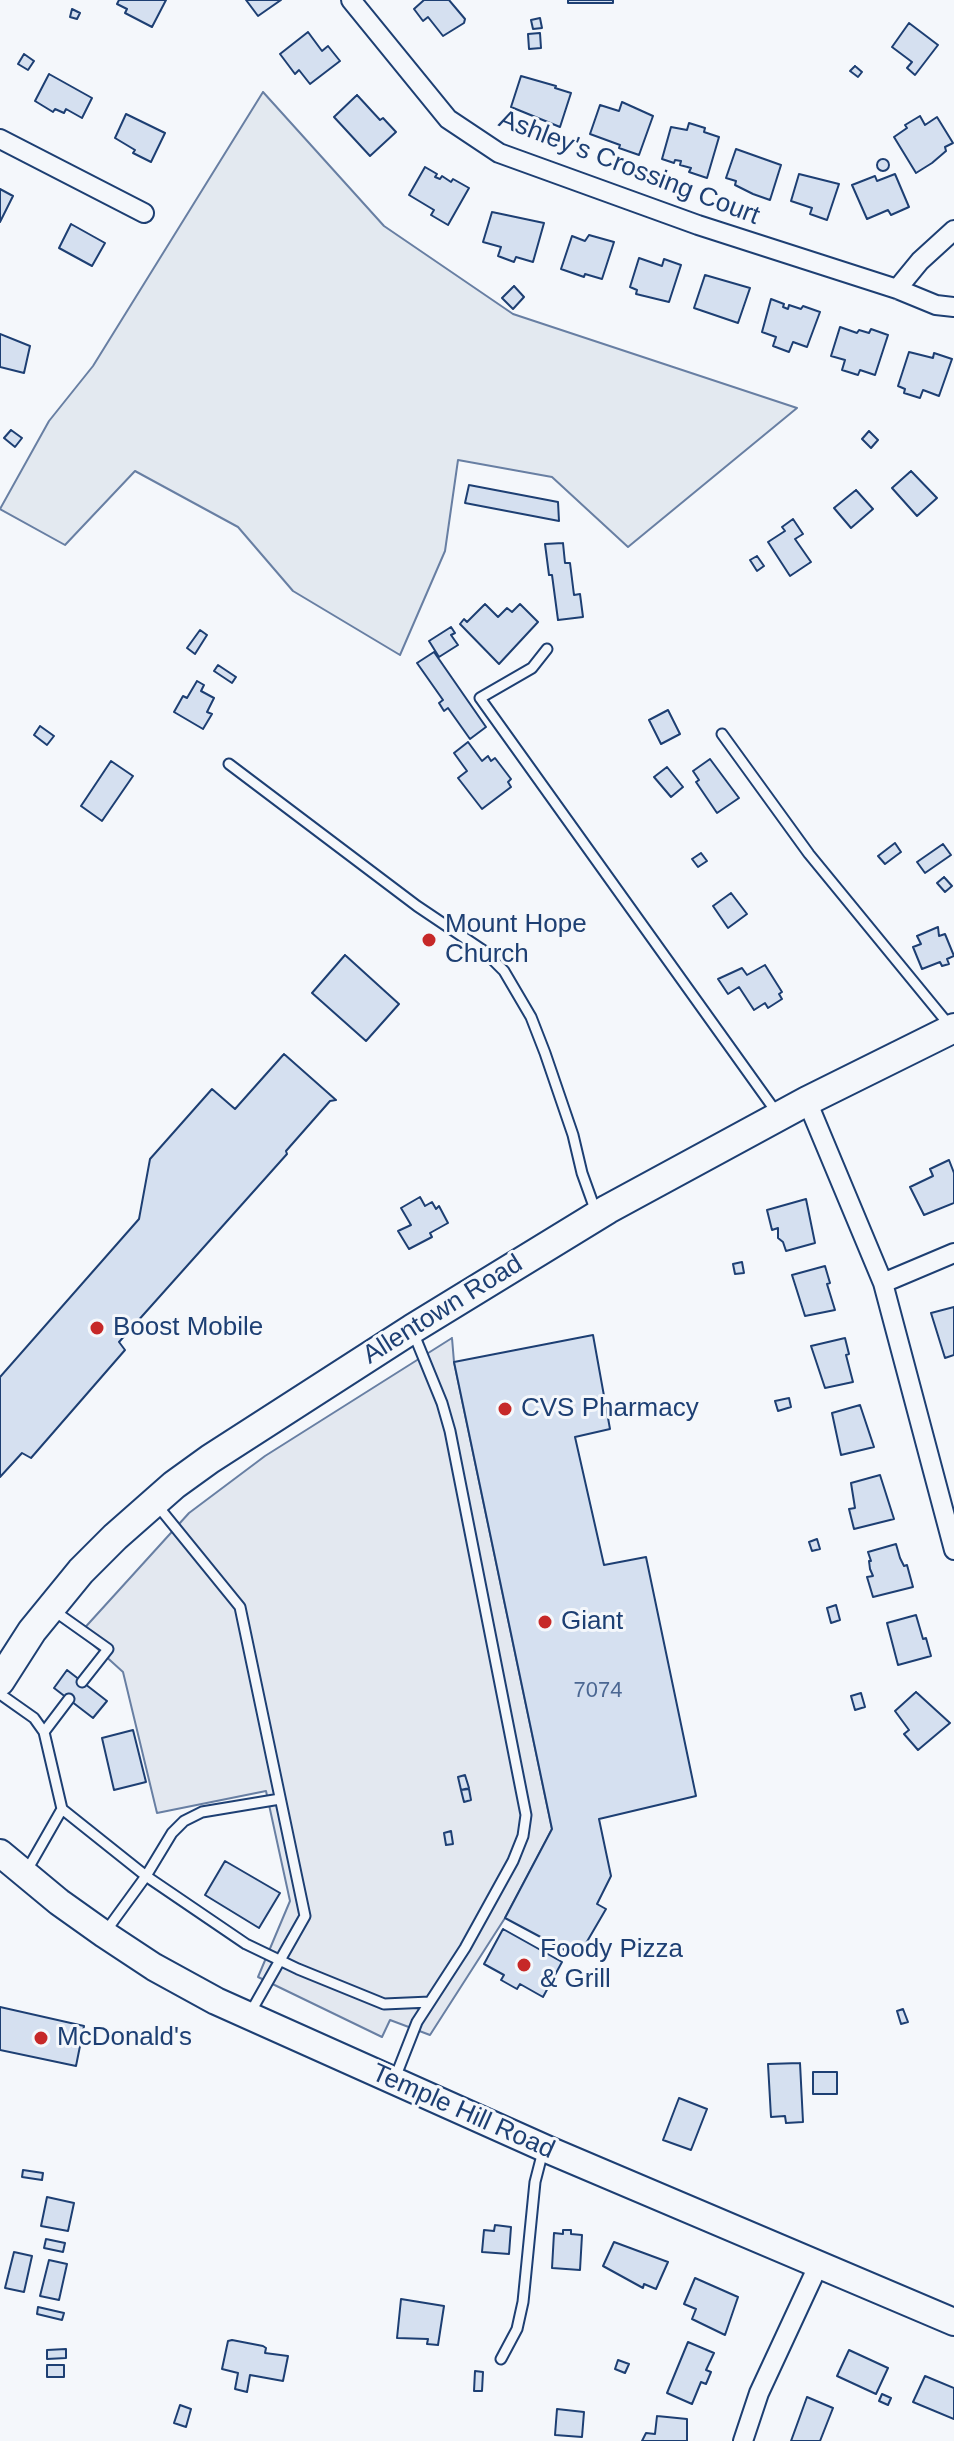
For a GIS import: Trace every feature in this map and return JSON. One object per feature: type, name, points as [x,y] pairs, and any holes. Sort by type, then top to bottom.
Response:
[{"type":"main road","name":"Allentown Road","points":[[0,1681],[50,1608],[92,1559],[155,1502],[210,1459],[412,1329],[597,1216],[807,1101],[953,1028]]},
{"type":"main road","name":"Temple Hill Road","points":[[0,1853],[104,1934],[154,1967],[249,2016],[544,2148],[954,2322]]},
{"type":"street","name":"Ashley's Crossing Court","points":[[351,0],[448,119],[499,153],[698,225],[897,289],[936,305],[954,307]]},
{"type":"street","points":[[0,139],[144,213]]},
{"type":"street","points":[[897,289],[920,261],[954,230]]},
{"type":"street","points":[[807,1101],[883,1283],[954,1550]]},
{"type":"street","points":[[883,1283],[954,1253]]},
{"type":"street","points":[[743,2441],[759,2393],[818,2266]]},
{"type":"lane","points":[[547,649],[532,668],[480,698],[779,1116]]},
{"type":"lane","points":[[722,734],[809,854],[953,1028]]},
{"type":"lane","points":[[229,764],[417,906],[484,951],[504,971],[531,1017],[545,1053],[597,1216]]},
{"type":"lane","points":[[394,2082],[417,2022],[465,1948],[513,1861],[523,1836],[526,1815],[450,1431],[412,1329]]},
{"type":"lane","points":[[155,1502],[240,1607],[305,1916],[249,2016]]},
{"type":"lane","points":[[50,1608],[108,1649],[82,1682]]},
{"type":"lane","points":[[0,1694],[34,1718],[44,1732],[62,1809],[146,1876],[246,1944],[281,1960],[384,2004],[430,2002]]},
{"type":"lane","points":[[44,1732],[69,1699]]},
{"type":"lane","points":[[104,1934],[146,1876],[172,1833],[184,1821],[202,1812],[280,1799]]},
{"type":"lane","points":[[25,1874],[62,1809]]},
{"type":"lane","points":[[501,2359],[517,2329],[523,2302],[535,2182],[544,2148]]},
{"type":"shaded area","points":[[263,92],[384,226],[513,314],[797,408],[628,547],[552,477],[458,460],[445,551],[400,655],[293,591],[238,527],[135,471],[65,545],[0,509],[49,421],[93,366]]},
{"type":"shaded area","points":[[452,1338],[454,1362],[552,1829],[505,1918],[430,2035],[390,2020],[382,2037],[258,1977],[290,1901],[266,1791],[157,1813],[123,1672],[80,1633],[189,1513],[265,1456]]},
{"type":"building","points":[[119,0],[166,0],[152,27],[125,13],[127,9],[117,4]]},
{"type":"building","points":[[246,0],[281,0],[258,16]]},
{"type":"building","points":[[424,0],[449,0],[465,19],[464,23],[443,36],[428,17],[423,21],[414,9]]},
{"type":"building","points":[[568,0],[613,0],[613,3],[568,3]]},
{"type":"building","points":[[72,9],[80,13],[77,19],[70,17]]},
{"type":"building","points":[[540,18],[542,28],[533,29],[531,20]]},
{"type":"building","points":[[909,23],[938,45],[915,75],[907,68],[912,62],[892,47]]},
{"type":"building","points":[[308,32],[322,51],[328,46],[340,61],[310,84],[299,70],[295,74],[280,54]]},
{"type":"building","points":[[540,33],[541,48],[529,49],[528,34]]},
{"type":"building","points":[[24,54],[34,61],[28,70],[18,64]]},
{"type":"building","points":[[855,66],[862,72],[858,77],[850,71]]},
{"type":"building","points":[[49,74],[92,98],[82,118],[66,109],[64,113],[55,109],[53,112],[35,101]]},
{"type":"building","points":[[521,76],[571,93],[560,127],[511,107]]},
{"type":"building","points":[[357,95],[396,132],[370,156],[334,117]]},
{"type":"building","points":[[622,102],[653,116],[639,155],[590,134],[600,105],[619,111]]},
{"type":"building","points":[[126,114],[165,133],[151,162],[133,153],[135,150],[115,138]]},
{"type":"building","points":[[920,116],[925,125],[937,117],[953,143],[916,173],[894,137],[907,128],[905,125]]},
{"type":"building","points":[[689,123],[719,137],[707,178],[689,172],[691,168],[680,165],[681,161],[675,160],[674,163],[662,159],[671,127],[687,130]]},
{"type":"building","points":[[736,149],[781,165],[770,200],[726,178]]},
{"type":"building","points":[[883,159],[889,165],[883,171],[877,165]]},
{"type":"building","points":[[425,167],[437,174],[435,177],[440,179],[442,176],[451,182],[453,179],[469,188],[448,225],[431,215],[434,210],[409,195]]},
{"type":"building","points":[[799,174],[839,184],[827,220],[810,214],[812,208],[791,201]]},
{"type":"building","points":[[895,174],[909,207],[891,215],[888,210],[867,219],[852,185],[875,176],[877,181]]},
{"type":"building","points":[[0,189],[13,196],[0,222]]},
{"type":"building","points":[[492,212],[544,223],[533,262],[516,257],[514,262],[498,256],[501,247],[483,242]]},
{"type":"building","points":[[71,224],[105,243],[92,266],[59,248]]},
{"type":"building","points":[[589,235],[614,242],[602,279],[561,269],[572,236],[585,241]]},
{"type":"building","points":[[639,258],[662,266],[664,259],[681,265],[669,302],[636,294],[637,290],[630,287]]},
{"type":"building","points":[[705,275],[750,288],[738,323],[694,308]]},
{"type":"building","points":[[514,286],[524,297],[513,309],[502,298]]},
{"type":"building","points":[[771,299],[788,309],[789,305],[801,309],[803,306],[820,312],[807,347],[793,342],[789,352],[773,346],[776,337],[762,332]]},
{"type":"building","points":[[840,327],[857,333],[859,330],[869,333],[871,329],[888,335],[875,375],[860,370],[858,375],[842,370],[845,360],[831,356]]},
{"type":"building","points":[[0,334],[30,346],[24,373],[0,367]]},
{"type":"building","points":[[909,352],[933,358],[934,353],[952,359],[939,396],[923,390],[920,398],[904,393],[905,389],[898,386]]},
{"type":"building","points":[[11,430],[22,438],[15,447],[4,438]]},
{"type":"building","points":[[869,431],[878,440],[871,448],[862,439]]},
{"type":"building","points":[[911,471],[937,498],[917,516],[892,488]]},
{"type":"building","points":[[469,485],[558,502],[559,521],[465,503]]},
{"type":"building","points":[[856,490],[873,509],[851,528],[834,508]]},
{"type":"building","points":[[793,519],[803,534],[795,539],[811,562],[790,576],[768,542],[785,531],[782,527]]},
{"type":"building","points":[[563,543],[565,563],[570,563],[574,595],[580,594],[583,617],[558,620],[545,544]]},
{"type":"building","points":[[757,556],[764,566],[757,571],[750,560]]},
{"type":"building","points":[[485,604],[498,617],[507,608],[512,612],[520,604],[538,622],[499,664],[460,624],[464,619],[467,622]]},
{"type":"building","points":[[451,627],[455,633],[451,635],[458,645],[439,657],[429,641]]},
{"type":"building","points":[[200,630],[207,635],[195,654],[187,648]]},
{"type":"building","points":[[434,652],[486,727],[470,739],[448,708],[444,711],[439,703],[443,700],[417,663]]},
{"type":"building","points":[[218,665],[236,677],[232,683],[214,671]]},
{"type":"building","points":[[197,681],[204,685],[201,691],[214,698],[207,712],[212,714],[203,729],[174,712]]},
{"type":"building","points":[[668,710],[680,734],[661,744],[649,720]]},
{"type":"building","points":[[40,726],[54,736],[47,745],[34,735]]},
{"type":"building","points":[[468,742],[482,761],[488,756],[491,761],[495,758],[511,779],[508,782],[511,787],[482,809],[458,778],[467,771],[454,753]]},
{"type":"building","points":[[710,759],[739,798],[717,813],[696,782],[699,780],[693,771]]},
{"type":"building","points":[[111,761],[133,776],[102,821],[81,806]]},
{"type":"building","points":[[667,767],[683,787],[671,797],[654,777]]},
{"type":"building","points":[[895,843],[901,852],[885,864],[878,856]]},
{"type":"building","points":[[943,844],[951,855],[925,873],[917,862]]},
{"type":"building","points":[[701,853],[707,861],[698,867],[692,859]]},
{"type":"building","points":[[944,877],[952,886],[945,892],[937,883]]},
{"type":"building","points":[[731,893],[747,914],[728,928],[713,906]]},
{"type":"building","points":[[938,927],[939,936],[945,934],[954,956],[947,959],[949,964],[942,966],[940,962],[922,969],[913,947],[921,944],[917,936]]},
{"type":"building","points":[[345,955],[399,1004],[366,1041],[312,993]]},
{"type":"building","points":[[765,965],[782,992],[779,994],[782,999],[768,1008],[765,1003],[754,1010],[739,987],[728,994],[718,979],[742,968],[747,975]]},
{"type":"building","points":[[284,1054],[336,1100],[330,1101],[286,1151],[287,1154],[119,1342],[125,1350],[31,1458],[22,1453],[0,1477],[0,1377],[139,1219],[150,1159],[212,1089],[235,1109]]},
{"type":"building","points":[[949,1160],[954,1173],[954,1203],[924,1215],[910,1187],[933,1176],[930,1169]]},
{"type":"building","points":[[420,1197],[425,1206],[432,1202],[436,1209],[439,1206],[448,1223],[430,1233],[432,1237],[409,1249],[398,1231],[411,1225],[401,1208]]},
{"type":"building","points":[[806,1199],[815,1243],[786,1251],[778,1238],[778,1228],[772,1230],[767,1210]]},
{"type":"building","points":[[742,1262],[744,1273],[735,1274],[733,1264]]},
{"type":"building","points":[[825,1266],[835,1310],[805,1316],[792,1275]]},
{"type":"building","points":[[954,1307],[954,1355],[945,1358],[931,1313]]},
{"type":"building","points":[[593,1335],[610,1429],[575,1437],[604,1565],[646,1557],[696,1796],[599,1819],[611,1876],[597,1904],[606,1909],[578,1957],[505,1918],[552,1829],[454,1362]]},
{"type":"building","points":[[845,1338],[853,1382],[825,1388],[811,1346]]},
{"type":"building","points":[[789,1398],[791,1407],[778,1411],[775,1401]]},
{"type":"building","points":[[860,1405],[874,1447],[841,1455],[832,1413]]},
{"type":"building","points":[[880,1475],[894,1519],[854,1529],[849,1509],[855,1508],[851,1483]]},
{"type":"building","points":[[817,1539],[820,1549],[812,1551],[809,1542]]},
{"type":"building","points":[[896,1544],[904,1566],[907,1565],[913,1587],[873,1597],[867,1577],[873,1576],[868,1552]]},
{"type":"building","points":[[836,1605],[840,1620],[831,1623],[827,1608]]},
{"type":"building","points":[[916,1615],[931,1656],[898,1665],[887,1623]]},
{"type":"building","points":[[67,1670],[107,1701],[93,1718],[54,1688]]},
{"type":"building","points":[[916,1692],[950,1723],[918,1750],[904,1734],[909,1730],[895,1711]]},
{"type":"building","points":[[861,1693],[865,1707],[855,1710],[851,1696]]},
{"type":"building","points":[[133,1730],[146,1782],[114,1790],[102,1738]]},
{"type":"building","points":[[465,1775],[469,1788],[461,1790],[458,1777]]},
{"type":"building","points":[[469,1789],[471,1800],[464,1802],[461,1790]]},
{"type":"building","points":[[451,1831],[453,1844],[446,1845],[444,1833]]},
{"type":"building","points":[[225,1861],[280,1893],[259,1928],[205,1895]]},
{"type":"building","points":[[503,1929],[562,1962],[543,1997],[520,1984],[517,1989],[501,1980],[504,1975],[484,1964]]},
{"type":"building","name":"McDonald's","points":[[0,2007],[84,2026],[76,2066],[0,2050]]},
{"type":"building","points":[[903,2009],[908,2022],[901,2024],[897,2011]]},
{"type":"building","points":[[800,2063],[803,2122],[786,2123],[785,2116],[771,2117],[768,2064]]},
{"type":"building","points":[[813,2072],[837,2072],[837,2094],[813,2094]]},
{"type":"building","points":[[679,2098],[707,2109],[691,2150],[663,2140]]},
{"type":"building","points":[[23,2170],[43,2173],[42,2180],[22,2177]]},
{"type":"building","points":[[47,2197],[74,2203],[68,2231],[41,2226]]},
{"type":"building","points":[[495,2225],[511,2227],[509,2254],[482,2252],[484,2230],[494,2231]]},
{"type":"building","points":[[563,2230],[582,2235],[580,2270],[552,2268],[554,2233],[563,2234]]},
{"type":"building","points":[[46,2239],[65,2243],[63,2252],[44,2248]]},
{"type":"building","points":[[614,2242],[668,2262],[656,2289],[644,2284],[643,2288],[603,2266]]},
{"type":"building","points":[[14,2252],[32,2256],[24,2292],[5,2288]]},
{"type":"building","points":[[49,2260],[67,2264],[59,2300],[40,2296]]},
{"type":"building","points":[[695,2278],[738,2297],[725,2335],[692,2319],[696,2309],[684,2304]]},
{"type":"building","points":[[401,2299],[444,2306],[438,2345],[427,2344],[428,2339],[397,2338]]},
{"type":"building","points":[[38,2307],[64,2313],[62,2320],[37,2314]]},
{"type":"building","points":[[228,2341],[263,2346],[265,2353],[288,2356],[283,2381],[250,2375],[247,2392],[235,2389],[238,2373],[222,2369]]},
{"type":"building","points":[[688,2342],[714,2353],[706,2370],[711,2372],[706,2384],[701,2382],[692,2404],[667,2393]]},
{"type":"building","points":[[66,2349],[66,2358],[47,2359],[47,2350]]},
{"type":"building","points":[[849,2350],[888,2368],[876,2394],[837,2376]]},
{"type":"building","points":[[618,2360],[629,2364],[625,2373],[615,2369]]},
{"type":"building","points":[[47,2365],[64,2365],[64,2377],[47,2377]]},
{"type":"building","points":[[475,2371],[483,2372],[482,2391],[474,2391]]},
{"type":"building","points":[[925,2376],[954,2388],[954,2419],[913,2402]]},
{"type":"building","points":[[882,2394],[891,2398],[888,2405],[879,2401]]},
{"type":"building","points":[[807,2397],[833,2408],[820,2441],[791,2441]]},
{"type":"building","points":[[180,2405],[191,2409],[186,2427],[174,2423]]},
{"type":"building","points":[[557,2409],[584,2412],[582,2437],[555,2435]]},
{"type":"building","points":[[657,2416],[687,2419],[687,2441],[642,2441],[646,2433],[655,2434]]},
{"type":"place","name":"Mount Hope Church","points":[[429,940]]},
{"type":"place","name":"Boost Mobile","points":[[97,1328]]},
{"type":"place","name":"CVS Pharmacy","points":[[505,1409]]},
{"type":"place","name":"Giant","points":[[545,1622]]},
{"type":"place","name":"Foody Pizza & Grill","points":[[524,1965]]},
{"type":"place","name":"McDonald's","points":[[41,2038]]}]
